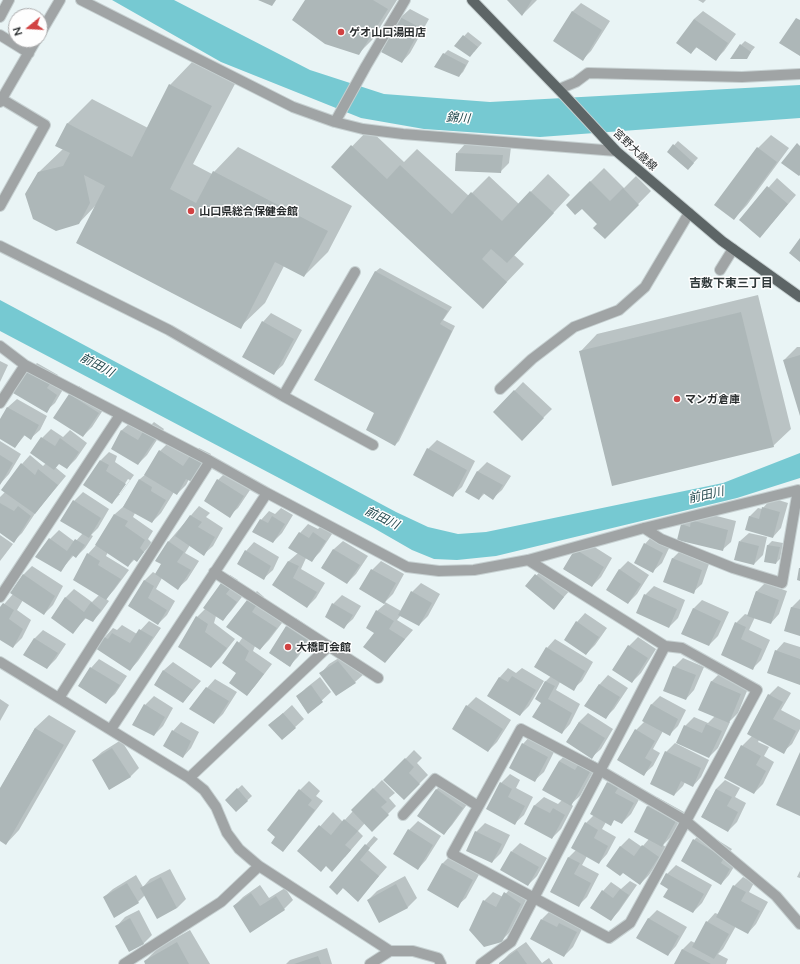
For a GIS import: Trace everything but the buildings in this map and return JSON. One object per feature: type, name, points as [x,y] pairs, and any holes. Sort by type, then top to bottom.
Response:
[{"type":"main road","name":"宮野大歳線","points":[[472,0],[614,149],[733,249],[800,296]]},
{"type":"street","points":[[0,17],[9,0]]},
{"type":"street","points":[[48,20],[60,0]]},
{"type":"street","points":[[81,0],[293,107],[335,122],[363,129],[403,134],[614,149]]},
{"type":"street","points":[[335,122],[404,0]]},
{"type":"street","points":[[0,35],[29,53]]},
{"type":"street","points":[[0,206],[46,125],[1,100],[32,48]]},
{"type":"street","points":[[562,93],[588,74],[742,77],[800,74]]},
{"type":"street","points":[[500,388],[532,359],[574,326],[619,310],[645,287],[689,213]]},
{"type":"street","points":[[0,246],[169,330],[283,396],[373,445]]},
{"type":"street","points":[[720,270],[733,249]]},
{"type":"street","points":[[283,396],[355,272]]},
{"type":"street","points":[[0,346],[25,365],[210,461],[407,567],[439,571],[474,570],[528,560],[644,528],[799,490],[782,583],[732,568],[661,539],[644,528]]},
{"type":"street","points":[[0,404],[25,365]]},
{"type":"street","points":[[0,597],[120,415]]},
{"type":"street","points":[[59,698],[210,461]]},
{"type":"street","points":[[111,729],[267,492]]},
{"type":"street","points":[[528,560],[665,646],[682,648],[757,690],[686,821],[630,923],[609,938],[452,854],[521,729],[601,771],[686,821],[776,896],[800,924]]},
{"type":"street","points":[[214,572],[378,678]]},
{"type":"street","points":[[189,778],[329,646]]},
{"type":"street","points":[[481,964],[511,942],[665,646]]},
{"type":"street","points":[[0,662],[189,778],[204,790],[216,807],[227,833],[238,849],[259,866],[390,951],[413,952],[438,958],[441,964]]},
{"type":"street","points":[[403,815],[435,779],[478,806]]},
{"type":"street","points":[[128,963],[221,902],[259,866]]},
{"type":"street","points":[[370,964],[390,951]]},
{"type":"water","name":"錦川","points":[[112,0],[174,0],[310,70],[384,94],[490,102],[800,85],[800,118],[540,137],[424,129],[361,118],[221,62]]},
{"type":"water","name":"前田川","points":[[0,300],[396,512],[428,527],[458,534],[486,532],[723,483],[800,453],[800,478],[737,498],[496,556],[457,560],[434,559],[412,550],[372,527],[0,331]]},
{"type":"place","name":"ゲオ山口湯田店","points":[[341,32]]},
{"type":"place","name":"山口県総合保健会館","points":[[191,211]]},
{"type":"place","name":"マンガ倉庫","points":[[677,399]]},
{"type":"place","name":"大橋町会館","points":[[288,647]]},
{"type":"district","name":"吉敷下東三丁目","points":[[731,283]]}]
